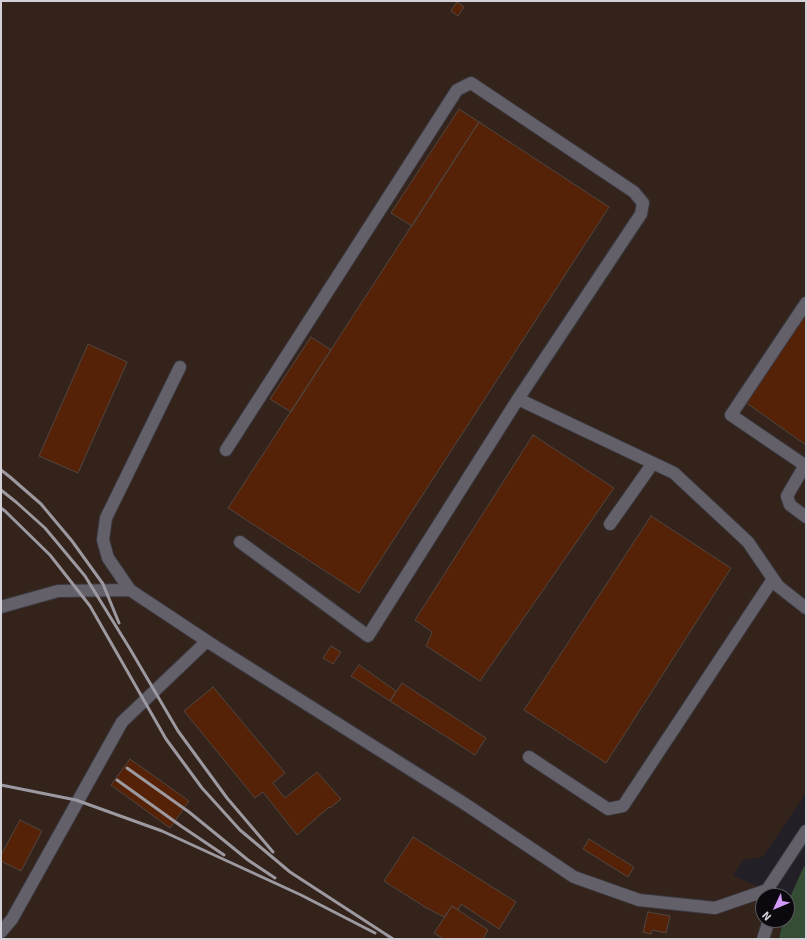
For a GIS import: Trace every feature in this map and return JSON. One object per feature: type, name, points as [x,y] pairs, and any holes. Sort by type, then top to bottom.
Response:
[{"type":"street","points":[[226,450],[457,90],[471,83],[634,192],[643,202],[641,214],[518,399],[368,636],[240,542]]},
{"type":"street","points":[[806,303],[731,415],[806,466],[786,496],[790,505],[806,517]]},
{"type":"street","points":[[180,367],[106,518],[103,540],[108,558],[130,590],[207,641],[465,804],[574,876],[639,900],[716,908],[755,897]]},
{"type":"street","points":[[518,399],[674,473],[748,542],[778,586],[806,608]]},
{"type":"street","points":[[610,524],[653,463]]},
{"type":"street","points":[[529,757],[608,809],[623,806],[773,578]]},
{"type":"street","points":[[1,607],[58,591],[130,590]]},
{"type":"street","points":[[1,932],[12,919],[122,722],[207,641]]},
{"type":"street","points":[[771,888],[806,831]]},
{"type":"street","points":[[763,939],[766,928]]},
{"type":"shaded area","points":[[1,1],[806,1],[806,793],[763,857],[743,860],[733,876],[762,888],[755,888],[755,928],[781,928],[779,939],[1,939]]},
{"type":"green space","points":[[804,866],[806,868],[806,939],[779,939],[781,928],[795,928],[794,888]]},
{"type":"building","points":[[457,2],[464,7],[458,16],[451,11]]},
{"type":"building","points":[[459,109],[479,122],[412,226],[391,213]]},
{"type":"building","points":[[479,122],[609,207],[359,593],[228,508]]},
{"type":"building","points":[[806,315],[806,445],[745,402]]},
{"type":"building","points":[[311,337],[331,350],[291,412],[270,399]]},
{"type":"building","points":[[88,344],[127,362],[78,473],[39,456]]},
{"type":"building","points":[[533,435],[614,488],[480,681],[426,646],[432,632],[415,620]]},
{"type":"building","points":[[651,516],[731,568],[606,763],[524,710]]},
{"type":"building","points":[[331,646],[341,652],[333,664],[323,658]]},
{"type":"building","points":[[359,665],[396,691],[390,701],[351,676]]},
{"type":"building","points":[[402,683],[486,738],[475,755],[390,701]]},
{"type":"building","points":[[213,687],[285,773],[273,783],[285,798],[317,772],[341,799],[330,808],[329,807],[297,835],[263,792],[255,798],[184,711]]},
{"type":"building","points":[[130,759],[189,801],[170,828],[111,785]]},
{"type":"building","points":[[20,820],[42,831],[21,871],[1,861],[1,855]]},
{"type":"building","points":[[413,837],[516,902],[499,929],[461,904],[458,910],[452,906],[444,917],[425,907],[384,881]]},
{"type":"building","points":[[589,839],[634,867],[628,877],[583,849]]},
{"type":"building","points":[[452,906],[488,930],[483,939],[444,939],[434,933]]},
{"type":"building","points":[[648,912],[670,916],[666,933],[652,930],[651,934],[643,932]]},
{"type":"railway","points":[[1,470],[41,504],[72,541],[103,584],[119,623]]},
{"type":"railway","points":[[1,490],[45,528],[85,576],[178,731],[227,798],[273,852]]},
{"type":"railway","points":[[1,508],[50,555],[90,606],[166,739],[202,788],[240,830],[290,872],[393,939]]},
{"type":"railway","points":[[127,768],[189,812],[248,860],[275,878]]},
{"type":"railway","points":[[117,780],[224,855]]},
{"type":"railway","points":[[1,785],[76,800],[162,831],[301,895],[375,933]]}]
